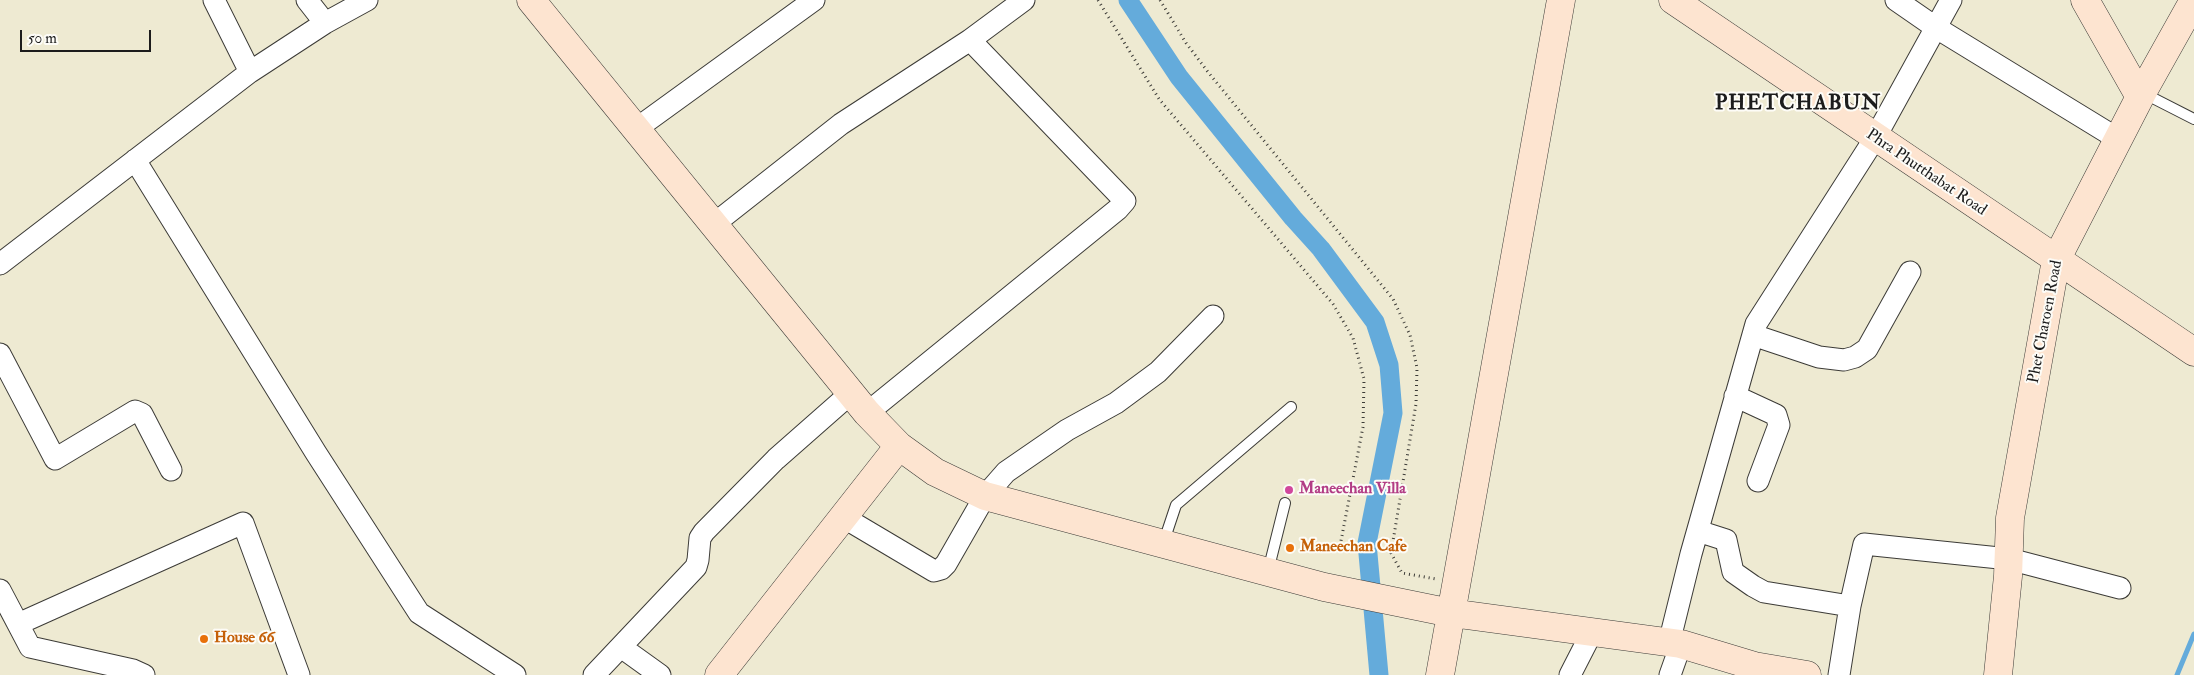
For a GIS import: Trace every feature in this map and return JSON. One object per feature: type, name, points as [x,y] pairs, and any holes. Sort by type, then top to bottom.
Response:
[{"type":"street","points":[[214,0],[250,72]]},
{"type":"street","points":[[307,0],[325,23]]},
{"type":"street","points":[[0,264],[250,72],[325,23],[366,0]]},
{"type":"street","points":[[531,0],[859,403],[899,446],[935,472],[985,496],[1324,587],[1451,613],[1675,644],[1753,671],[1807,675]]},
{"type":"street","points":[[636,129],[814,0]]},
{"type":"street","points":[[714,224],[841,124],[970,40],[1024,0]]},
{"type":"street","points":[[1440,675],[1561,0]]},
{"type":"street","name":"Phra Phutthabat Road","points":[[1673,0],[1874,138],[2194,352]]},
{"type":"street","points":[[1896,0],[1935,27],[2118,139]]},
{"type":"street","points":[[1670,675],[1698,531],[1756,324],[1874,138],[1935,27],[1952,0]]},
{"type":"street","points":[[2085,0],[2141,95]]},
{"type":"street","name":"Phet Charoen Road","points":[[1998,675],[2009,559],[2010,518],[2056,260],[2141,95],[2194,0]]},
{"type":"street","points":[[594,675],[696,567],[700,538],[704,532],[776,459],[859,403],[1118,210],[1125,200],[970,40]]},
{"type":"street","points":[[135,160],[316,453],[420,613],[515,675]]},
{"type":"street","points":[[1753,335],[1819,357],[1844,360],[1855,357],[1867,349],[1910,272]]},
{"type":"street","points":[[843,517],[934,571],[946,564],[985,496],[1006,472],[1067,430],[1116,403],[1158,372],[1213,316]]},
{"type":"street","points":[[0,354],[55,459],[135,411],[142,414],[171,470]]},
{"type":"street","points":[[1735,396],[1776,415],[1779,425],[1758,480]]},
{"type":"street","points":[[720,675],[899,446]]},
{"type":"street","points":[[18,624],[243,523],[299,675]]},
{"type":"street","points":[[1698,531],[1726,540],[1733,572],[1764,592],[1850,606]]},
{"type":"street","points":[[1839,675],[1850,606],[1864,544],[2009,559],[2120,588]]},
{"type":"street","points":[[0,590],[30,647],[133,670],[144,675]]},
{"type":"street","points":[[1570,675],[1592,632]]},
{"type":"street","points":[[621,648],[660,675]]},
{"type":"lane","points":[[2141,95],[2194,119]]},
{"type":"lane","points":[[1163,545],[1176,506],[1290,407]]},
{"type":"lane","points":[[1267,572],[1285,503]]},
{"type":"path","points":[[1098,0],[1159,98],[1333,304],[1353,338],[1364,380],[1363,427],[1340,546]]},
{"type":"path","points":[[1160,0],[1186,43],[1208,72],[1393,299],[1410,335],[1417,368],[1416,404],[1391,553],[1402,573],[1457,582]]},
{"type":"waterway","points":[[1128,0],[1179,77],[1293,218],[1321,249],[1375,322],[1389,365],[1393,413],[1367,543],[1379,675]]},
{"type":"waterway","points":[[2177,675],[2194,634]]},
{"type":"place","name":"Maneechan Villa","points":[[1289,490]]},
{"type":"place","name":"Maneechan Cafe","points":[[1290,548]]},
{"type":"place","name":"House 66","points":[[204,639]]},
{"type":"district","name":"PHETCHABUN","points":[[1798,104]]}]
